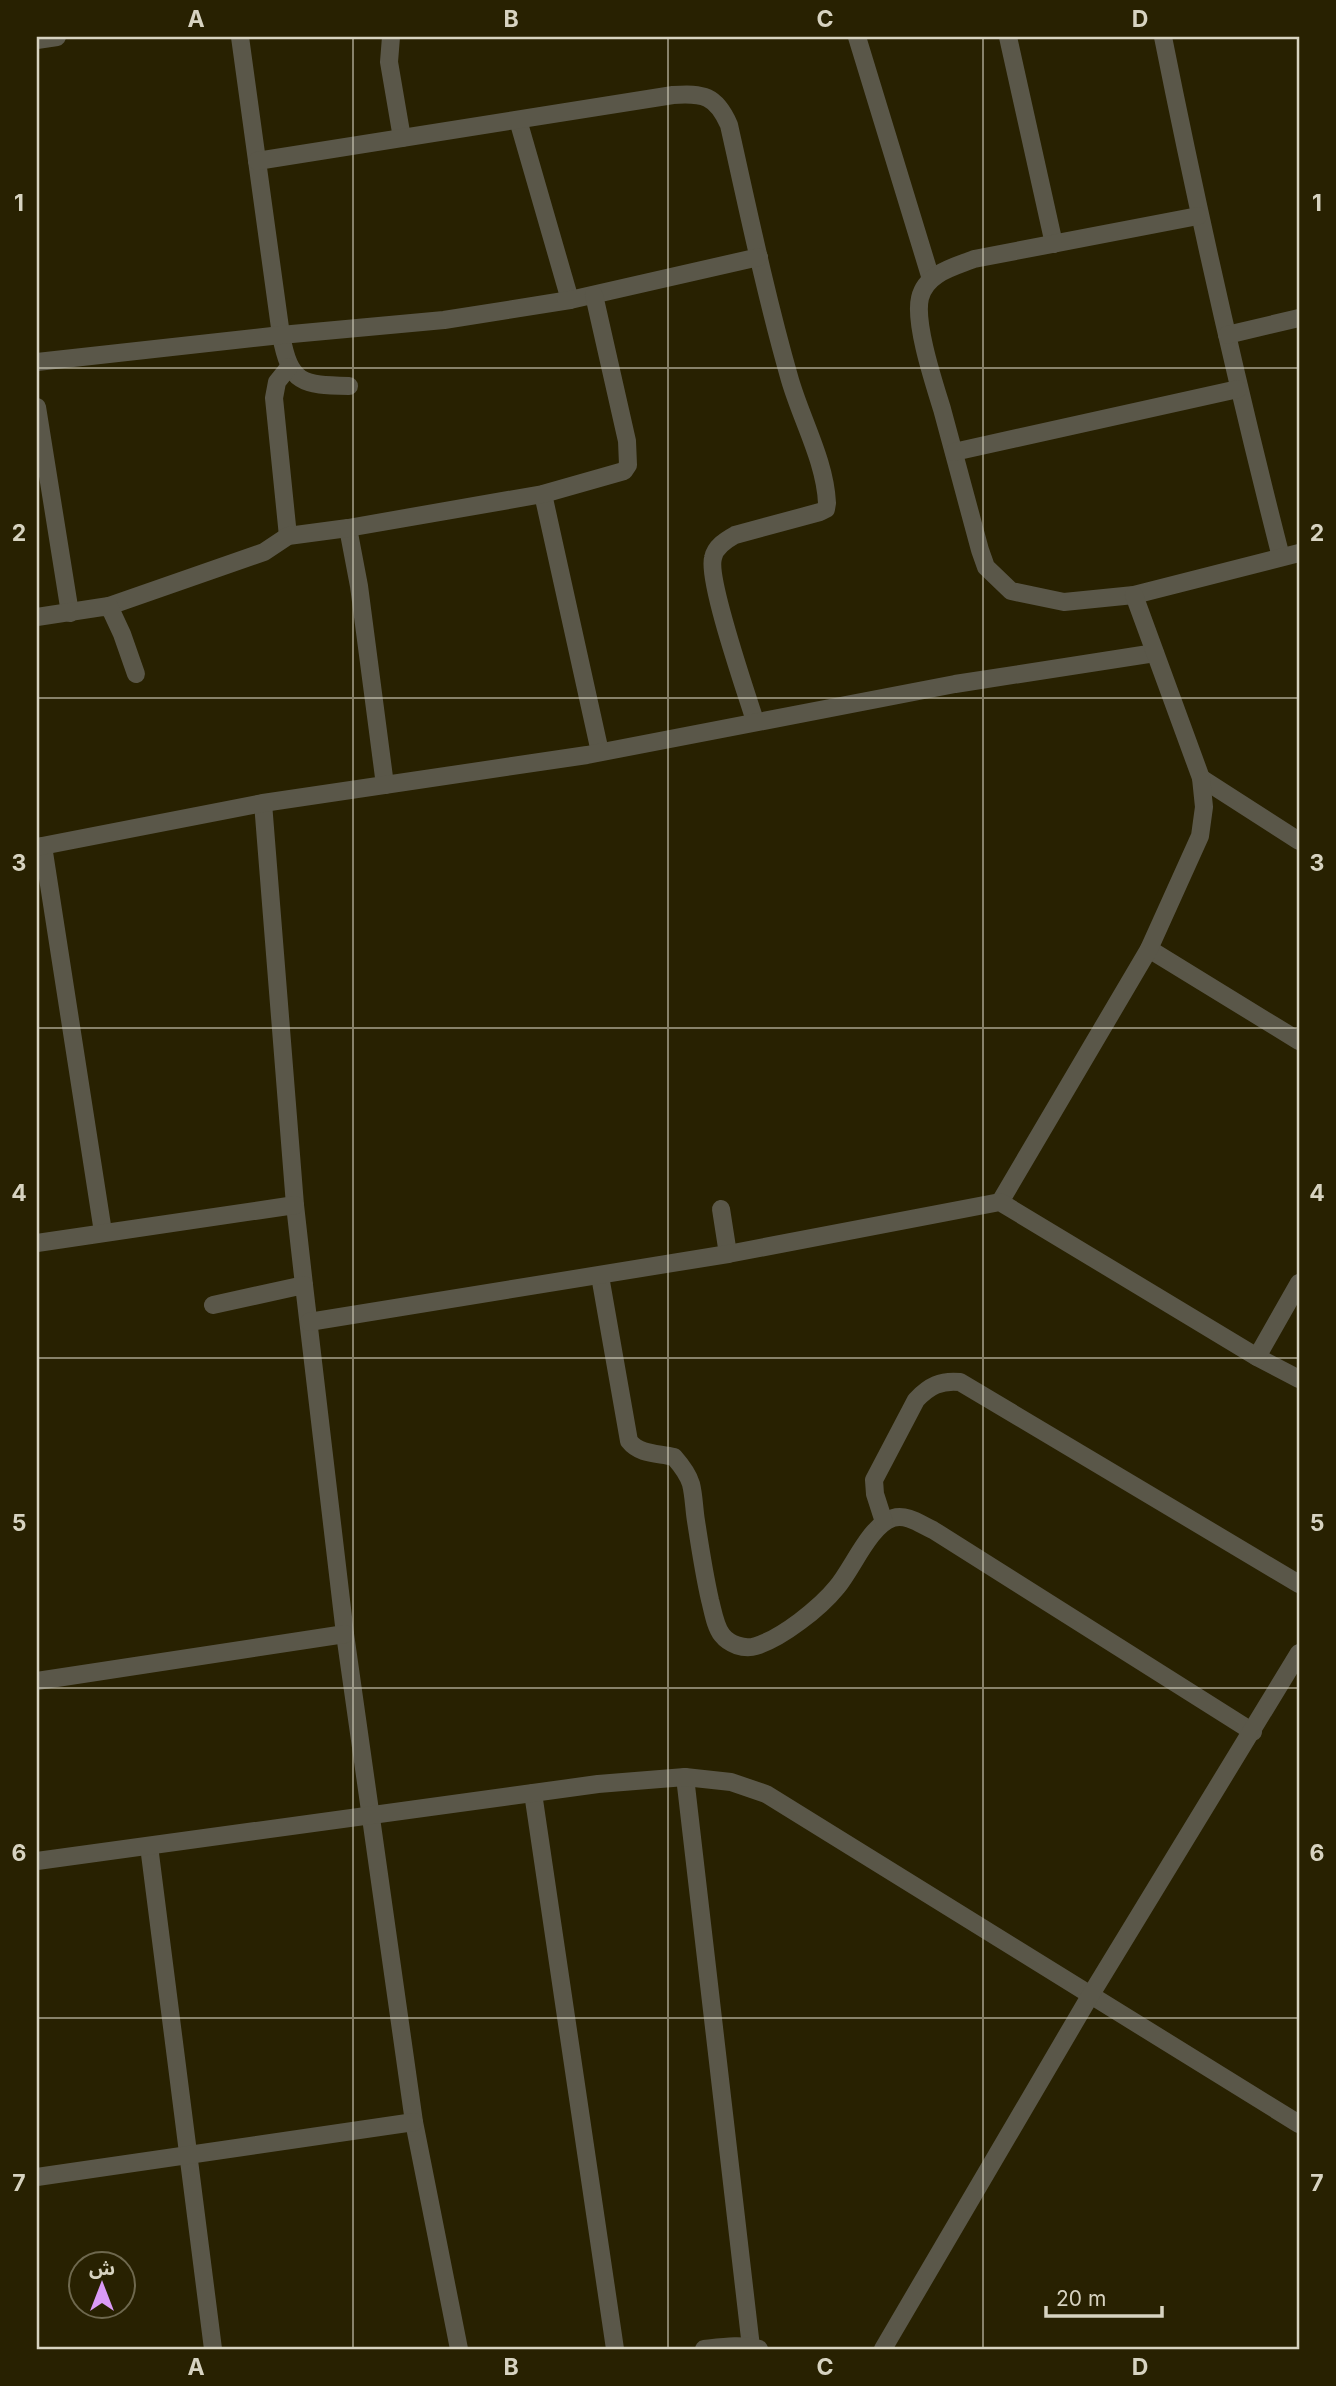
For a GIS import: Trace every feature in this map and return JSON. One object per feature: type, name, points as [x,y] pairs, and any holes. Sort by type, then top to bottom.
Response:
[{"type":"street","points":[[37,40],[57,37]]},
{"type":"street","points":[[240,37],[281,335],[289,367],[300,378],[317,385],[349,386]]},
{"type":"street","points":[[391,37],[389,62],[402,138]]},
{"type":"street","points":[[858,37],[931,279]]},
{"type":"street","points":[[1008,37],[1054,244]]},
{"type":"street","points":[[1163,37],[1198,216],[1238,389],[1290,555],[1134,596],[1064,602],[1011,591],[986,567],[925,349],[920,299],[931,279],[945,270],[974,259],[1198,216]]},
{"type":"street","points":[[257,161],[673,95],[695,94],[711,98],[723,111],[729,125],[790,382],[818,462],[827,503],[826,509],[820,512],[735,535],[713,554],[716,588],[755,721]]},
{"type":"street","points":[[518,120],[570,300]]},
{"type":"street","points":[[37,362],[281,335],[433,322],[570,300],[759,257]]},
{"type":"street","points":[[37,617],[109,606],[264,552],[288,536],[543,494],[624,471],[628,465],[625,433],[594,295]]},
{"type":"street","points":[[1227,335],[1299,318]]},
{"type":"street","points":[[288,536],[274,398],[277,382],[289,367]]},
{"type":"street","points":[[954,452],[1238,389]]},
{"type":"street","points":[[37,407],[70,613]]},
{"type":"street","points":[[543,494],[600,752]]},
{"type":"street","points":[[348,528],[359,586],[385,785]]},
{"type":"street","points":[[999,1202],[1149,949],[1200,836],[1204,807],[1200,778],[1134,596]]},
{"type":"street","points":[[109,606],[136,674]]},
{"type":"street","points":[[103,1232],[40,847],[263,803],[600,752],[955,684],[1155,653]]},
{"type":"street","points":[[1200,778],[1299,841]]},
{"type":"street","points":[[263,803],[295,1205],[345,1634],[414,2122],[459,2349]]},
{"type":"street","points":[[1149,949],[1299,1041]]},
{"type":"street","points":[[309,1322],[728,1254],[999,1202],[1257,1357],[1299,1379]]},
{"type":"street","points":[[37,1243],[295,1205]]},
{"type":"street","points":[[722,1209],[728,1254]]},
{"type":"street","points":[[600,1276],[629,1441],[635,1448],[645,1452],[674,1457],[683,1468],[690,1484],[714,1615],[723,1636],[740,1647],[754,1647],[797,1622],[835,1589],[874,1531],[884,1522],[896,1517],[906,1517],[933,1530],[1253,1732]]},
{"type":"street","points":[[1257,1357],[1299,1283]]},
{"type":"street","points":[[214,1305],[304,1284]]},
{"type":"street","points":[[884,1522],[874,1480],[916,1400],[924,1391],[938,1383],[960,1382],[1299,1584]]},
{"type":"street","points":[[37,1681],[345,1634]]},
{"type":"street","points":[[883,2349],[1090,1996],[1299,1653]]},
{"type":"street","points":[[685,1777],[755,2348],[704,2349]]},
{"type":"street","points":[[37,1861],[598,1784],[685,1777],[731,1782],[766,1794],[1299,2124]]},
{"type":"street","points":[[533,1793],[615,2349]]},
{"type":"street","points":[[149,1846],[213,2349]]},
{"type":"street","points":[[37,2178],[414,2122]]}]
